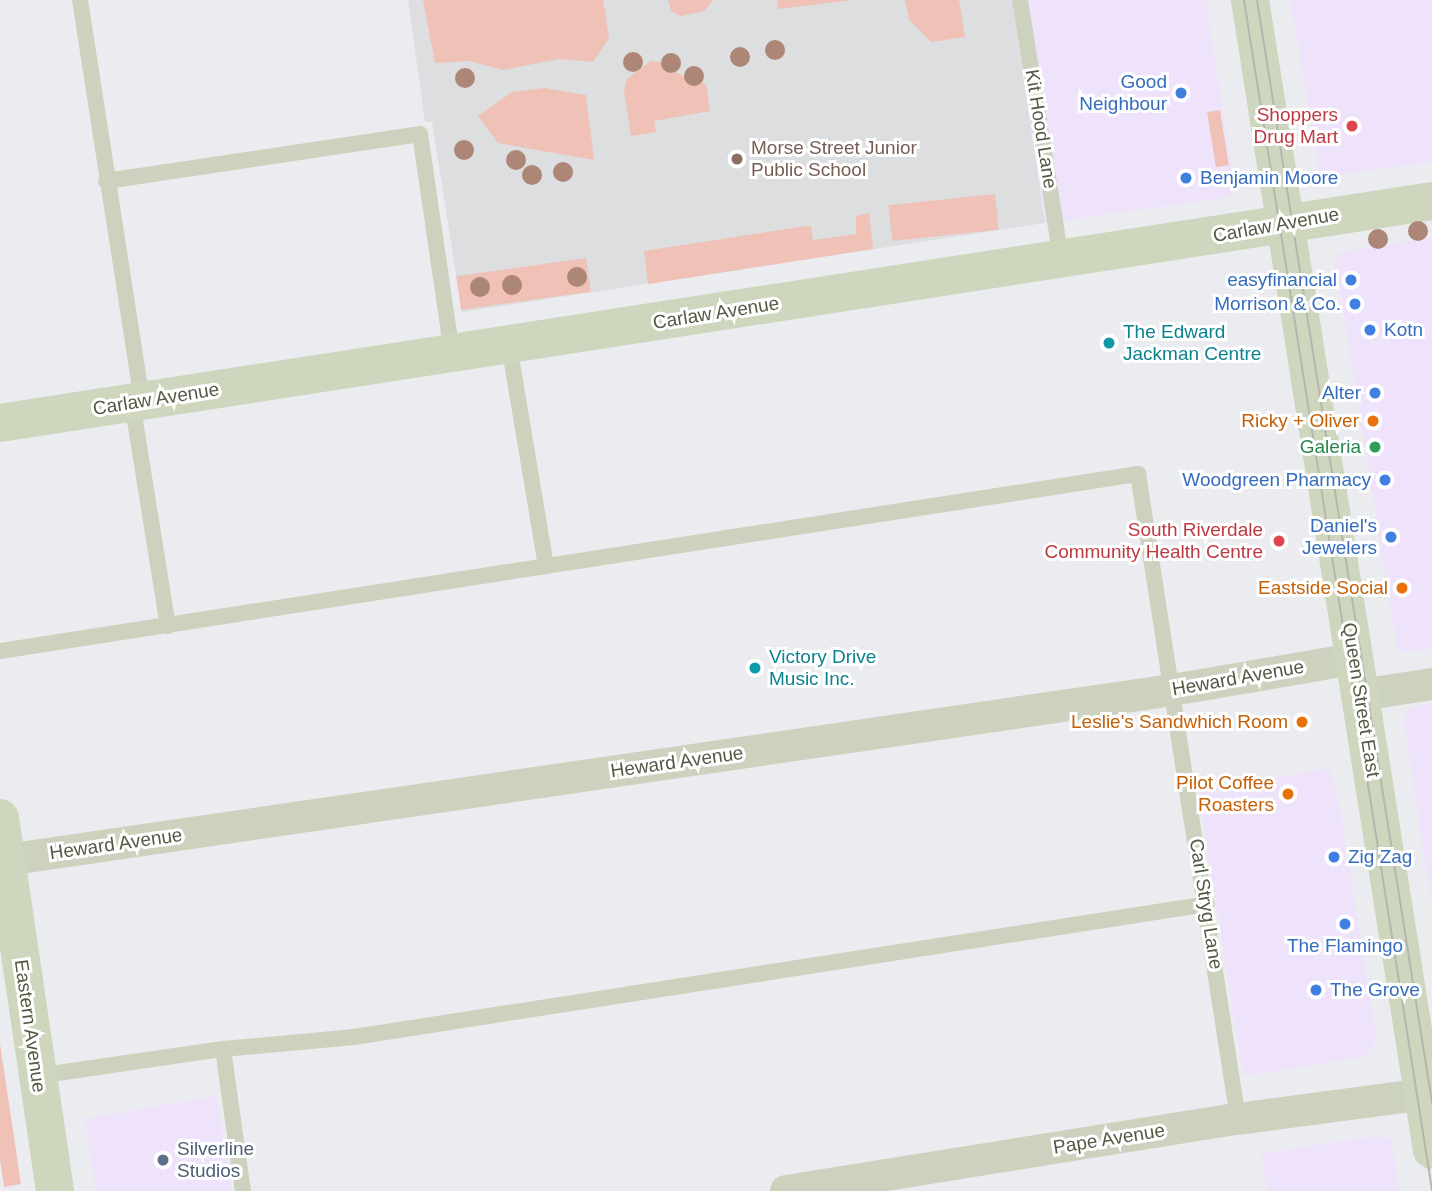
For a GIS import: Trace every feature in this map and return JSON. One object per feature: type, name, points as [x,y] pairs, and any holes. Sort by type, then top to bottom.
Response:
[{"type":"main road","name":"Queen Street East","points":[[1250,0],[1357,677],[1428,1094],[1432,1150]]},
{"type":"main road","name":"Carlaw Avenue","points":[[0,423],[1432,201]]},
{"type":"main road","name":"Eastern Avenue","points":[[0,818],[3,860],[55,1191]]},
{"type":"street","name":"Heward Avenue","points":[[3,860],[1172,690],[1357,677],[1432,684]]},
{"type":"street","name":"Pape Avenue","points":[[786,1191],[897,1182],[1238,1119],[1428,1094]]},
{"type":"lane","points":[[80,0],[168,626]]},
{"type":"lane","name":"Kit Hood Lane","points":[[1020,0],[1061,258]]},
{"type":"lane","points":[[106,181],[420,134],[452,355]]},
{"type":"lane","points":[[0,651],[546,565],[509,345]]},
{"type":"lane","name":"Carl Stryg Lane","points":[[546,565],[737,539],[1138,474],[1238,1119]]},
{"type":"lane","points":[[37,1076],[223,1049],[354,1037],[1206,904]]},
{"type":"lane","points":[[223,1049],[243,1191]]},
{"type":"shaded area","name":"Morse Street Junior Public School","points":[[408,0],[1012,0],[1045,223],[462,312],[432,122],[425,122]]},
{"type":"shaded area","points":[[423,0],[603,0],[609,38],[593,62],[559,59],[503,70],[469,61],[435,63]]},
{"type":"shaded area","points":[[668,0],[713,0],[704,11],[681,16],[671,11]]},
{"type":"shaded area","points":[[777,0],[853,0],[778,9]]},
{"type":"shaded area","points":[[905,0],[959,0],[965,37],[931,42],[909,20]]},
{"type":"shaded area","points":[[1012,0],[1206,0],[1235,193],[1225,198],[1045,223]]},
{"type":"shaded area","points":[[1290,0],[1432,0],[1432,162],[1320,177]]},
{"type":"shaded area","points":[[651,61],[661,62],[688,79],[706,84],[710,111],[654,121],[656,132],[631,136],[624,92],[627,79]]},
{"type":"shaded area","points":[[544,88],[586,95],[594,160],[498,143],[478,116],[512,92]]},
{"type":"shaded area","points":[[1220,110],[1229,165],[1216,167],[1207,112]]},
{"type":"shaded area","points":[[995,194],[999,230],[892,241],[889,205]]},
{"type":"shaded area","points":[[869,213],[873,249],[648,284],[644,251],[806,226],[811,226],[813,240],[856,234],[856,216]]},
{"type":"shaded area","points":[[1432,237],[1432,649],[1407,652],[1397,649],[1335,260],[1340,252]]},
{"type":"shaded area","points":[[586,258],[591,292],[461,310],[456,276]]},
{"type":"shaded area","points":[[1432,703],[1432,907],[1404,722],[1406,711],[1414,706]]},
{"type":"shaded area","points":[[1329,768],[1340,807],[1377,1040],[1365,1057],[1243,1076],[1198,791]]},
{"type":"shaded area","points":[[0,1044],[21,1184],[4,1187],[0,1160]]},
{"type":"shaded area","name":"Silverline Studios","points":[[217,1096],[231,1191],[96,1191],[85,1119]]},
{"type":"shaded area","points":[[1377,1136],[1391,1139],[1399,1191],[1267,1191],[1261,1154]]},
{"type":"tram line","points":[[1244,0],[1432,1190]]},
{"type":"tram line","points":[[1257,0],[1432,1103]]},
{"type":"place","name":"Good Neighbour","points":[[1181,93]]},
{"type":"place","name":"Shoppers Drug Mart","points":[[1352,126]]},
{"type":"place","name":"Morse Street Junior Public School","points":[[737,159]]},
{"type":"place","name":"Benjamin Moore","points":[[1186,178]]},
{"type":"place","name":"easyfinancial","points":[[1351,280]]},
{"type":"place","name":"Morrison & Co.","points":[[1355,304]]},
{"type":"place","name":"Kotn","points":[[1370,330]]},
{"type":"place","name":"The Edward Jackman Centre","points":[[1109,343]]},
{"type":"place","name":"Alter","points":[[1375,393]]},
{"type":"place","name":"Ricky + Oliver","points":[[1373,421]]},
{"type":"place","name":"Galeria","points":[[1375,447]]},
{"type":"place","name":"Woodgreen Pharmacy","points":[[1385,480]]},
{"type":"place","name":"Daniel's Jewelers","points":[[1391,537]]},
{"type":"place","name":"South Riverdale Community Health Centre","points":[[1279,541]]},
{"type":"place","name":"Eastside Social","points":[[1402,588]]},
{"type":"place","name":"Victory Drive Music Inc.","points":[[755,668]]},
{"type":"place","name":"Leslie's Sandwhich Room","points":[[1302,722]]},
{"type":"place","name":"Pilot Coffee Roasters","points":[[1288,794]]},
{"type":"place","name":"Zig Zag","points":[[1334,857]]},
{"type":"place","name":"The Flamingo","points":[[1345,924]]},
{"type":"place","name":"The Grove","points":[[1316,990]]},
{"type":"place","name":"Silverline Studios","points":[[163,1160]]}]
